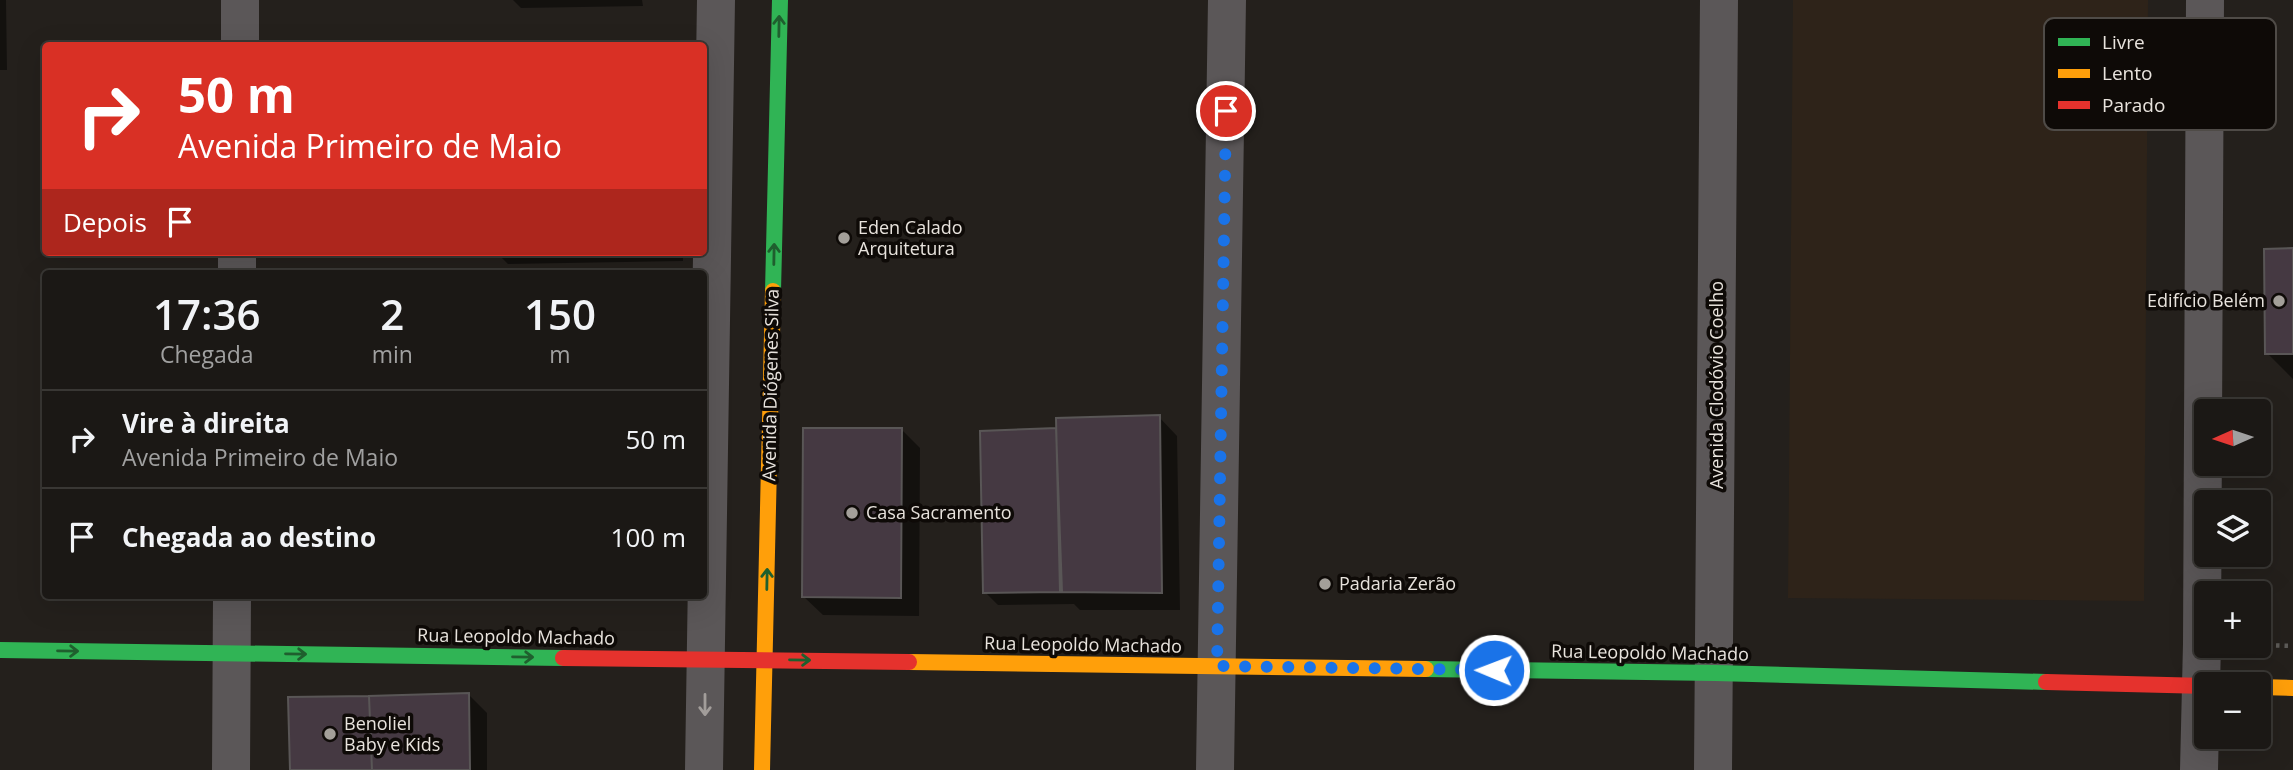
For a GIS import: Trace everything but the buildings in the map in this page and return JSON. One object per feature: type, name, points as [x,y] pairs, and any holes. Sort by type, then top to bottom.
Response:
[{"type":"main road","name":"Avenida Diógenes Silva","points":[[762,770],[780,0]]},
{"type":"main road","name":"Rua Leopoldo Machado","points":[[0,650],[1715,673],[2194,686]]},
{"type":"main road","points":[[2271,687],[2293,688]]},
{"type":"street","points":[[240,0],[240,42]]},
{"type":"street","points":[[707,539],[716,0]]},
{"type":"street","points":[[1215,770],[1227,0]]},
{"type":"street","name":"Avenida Clodóvio Coelho","points":[[1713,770],[1719,0]]},
{"type":"street","points":[[2205,0],[2205,18]]},
{"type":"street","points":[[2204,672],[2205,130]]},
{"type":"street","points":[[231,770],[232,599]]},
{"type":"street","points":[[704,770],[706,599]]},
{"type":"street","points":[[2199,770],[2200,749]]},
{"type":"path","points":[[2271,645],[2293,646]]},
{"type":"shaded area","points":[[1793,0],[2148,0],[2148,18],[2044,18],[2044,130],[2147,130],[2144,601],[1788,598]]},
{"type":"traffic: fast","points":[[773,291],[780,0]]},
{"type":"traffic: fast","points":[[0,650],[563,658]]},
{"type":"traffic: fast","points":[[1426,669],[2046,682]]},
{"type":"traffic: slow","points":[[762,770],[773,291]]},
{"type":"traffic: slow","points":[[909,662],[1426,669]]},
{"type":"traffic: slow","points":[[2271,687],[2293,688]]},
{"type":"traffic: jam","points":[[563,658],[909,662]]},
{"type":"traffic: jam","points":[[2046,682],[2194,686]]},
{"type":"place","name":"Eden Calado Arquitetura","points":[[844,238]]},
{"type":"place","name":"Edifício Belém","points":[[2279,301]]},
{"type":"place","name":"Casa Sacramento","points":[[852,513]]},
{"type":"place","name":"Padaria Zerão","points":[[1325,584]]},
{"type":"place","name":"Benoliel Baby e Kids","points":[[330,734]]},
{"type":"route","points":[[1226,111],[1217,666],[1494,670]]}]
